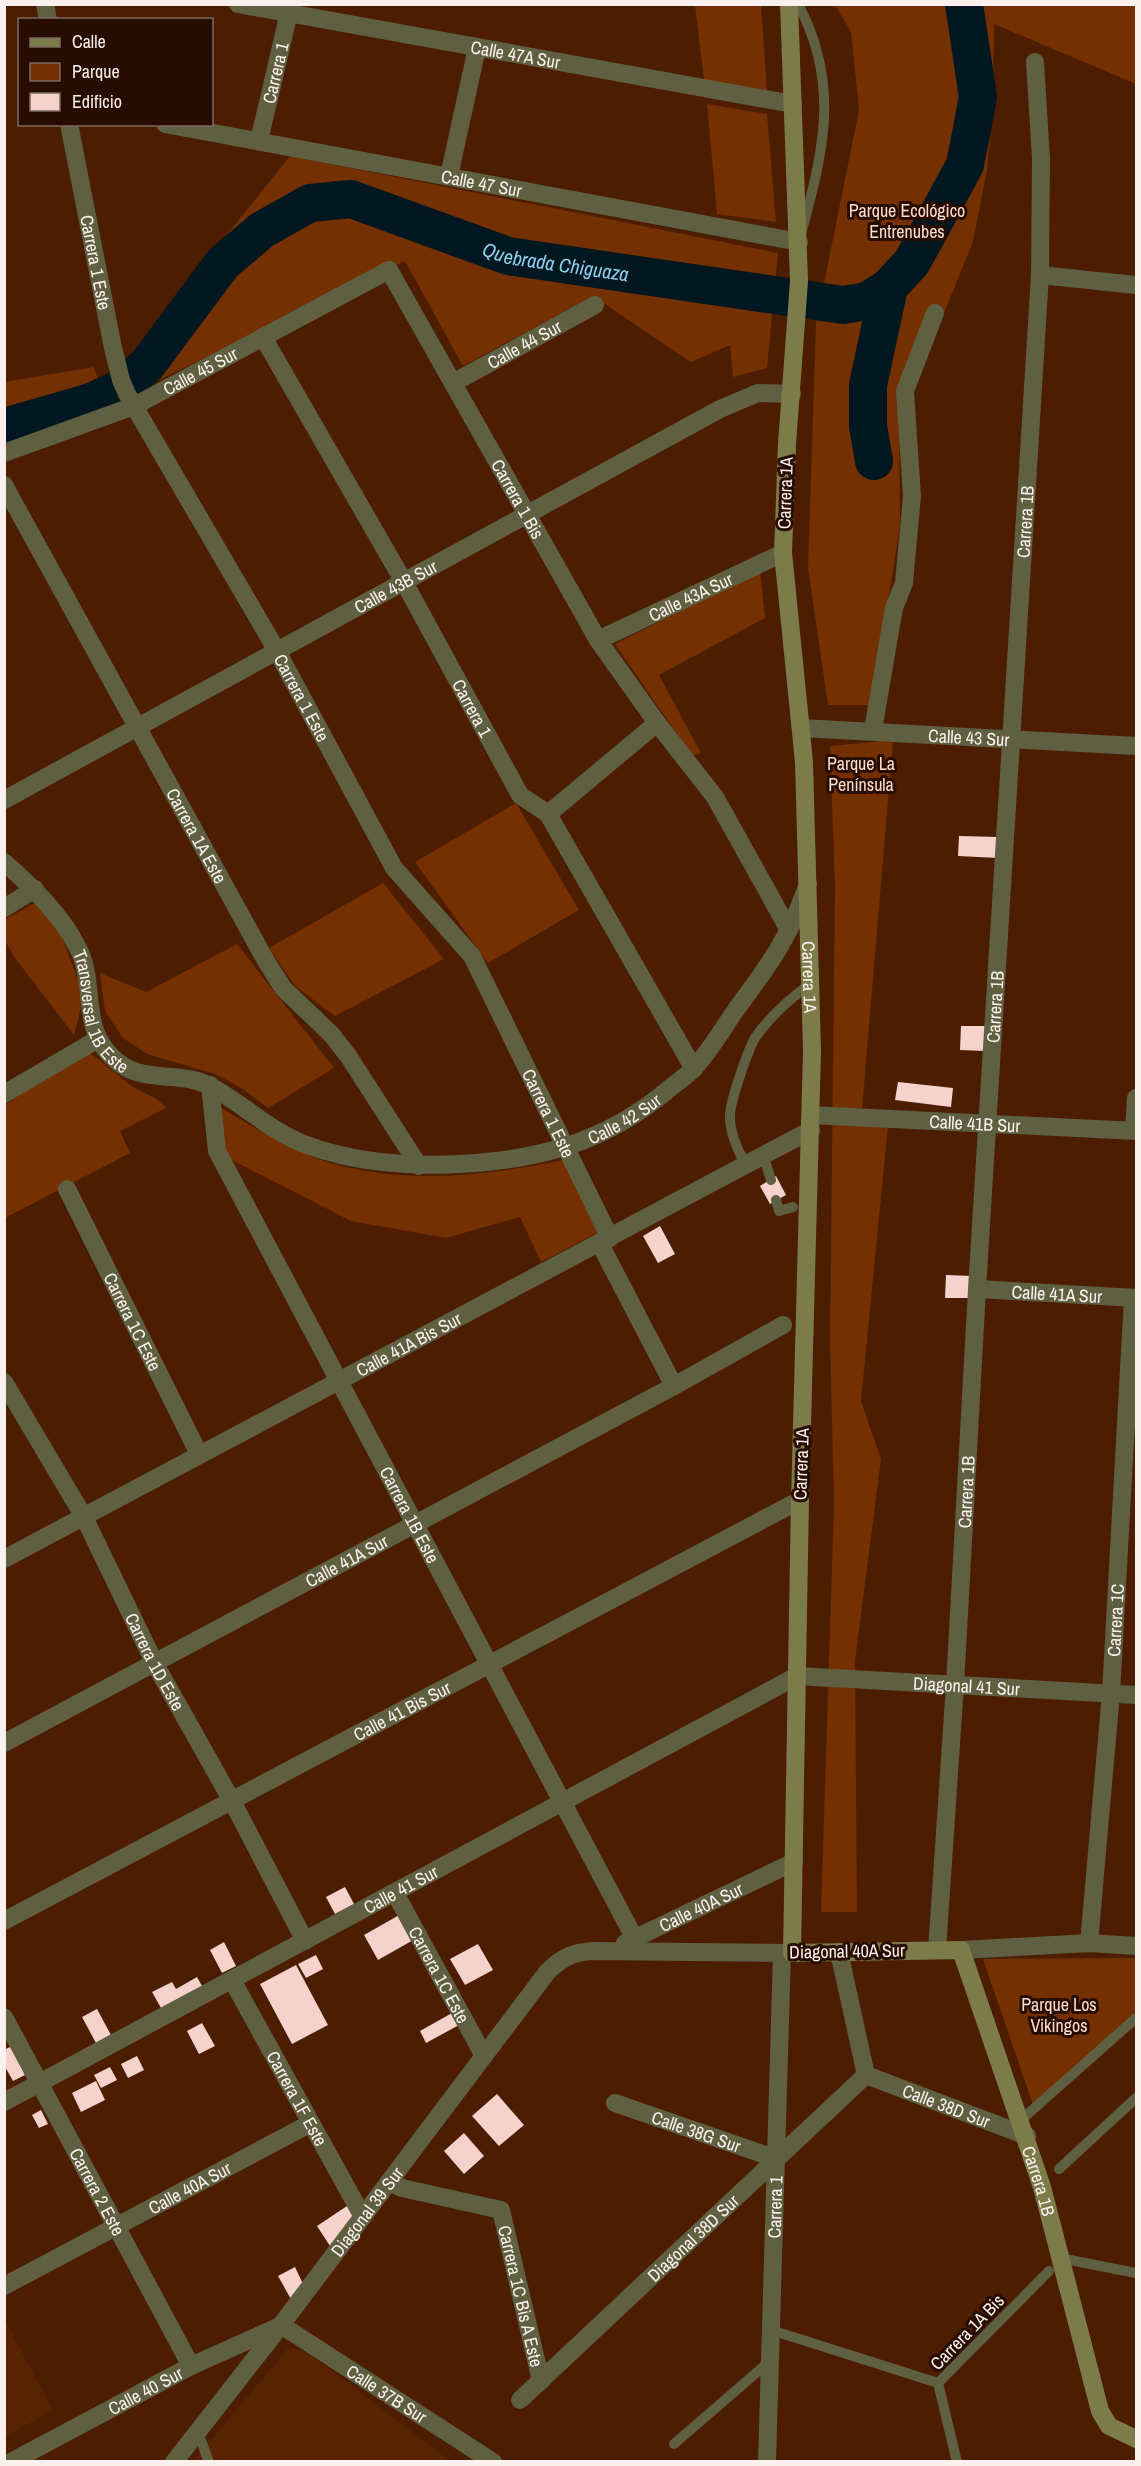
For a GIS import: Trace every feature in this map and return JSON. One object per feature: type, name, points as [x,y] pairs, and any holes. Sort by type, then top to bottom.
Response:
[{"type":"main road","name":"Carrera 1A","points":[[787,1953],[794,1862],[800,1500],[811,1122],[811,983],[801,728],[783,553],[799,281],[789,4]]},
{"type":"main road","name":"Diagonal 40A Sur","points":[[787,1953],[961,1950]]},
{"type":"main road","name":"Carrera 1B","points":[[961,1950],[1024,2128],[1054,2264],[1103,2418],[1112,2428],[1137,2439]]},
{"type":"street","name":"Calle 47A Sur","points":[[238,4],[290,9],[477,48],[793,104]]},
{"type":"street","name":"Carrera 1","points":[[259,141],[290,9]]},
{"type":"street","points":[[449,176],[477,48]]},
{"type":"street","name":"Carrera 1B","points":[[937,1950],[956,1684],[977,1289],[1040,275],[1041,158],[1035,62]]},
{"type":"street","name":"Carrera 1 Este","points":[[69,126],[127,394],[277,651],[394,867],[472,956],[566,1148],[605,1241],[674,1386]]},
{"type":"street","name":"Calle 47 Sur","points":[[176,126],[799,242]]},
{"type":"street","name":"Calle 45 Sur","points":[[4,453],[127,394],[263,337],[389,270]]},
{"type":"street","name":"Carrera 1 Bis","points":[[389,270],[598,640],[657,723]]},
{"type":"street","points":[[1040,275],[1137,285]]},
{"type":"street","name":"Calle 44 Sur","points":[[453,383],[595,305]]},
{"type":"street","points":[[873,730],[894,608],[904,583],[912,496],[905,391],[935,313]]},
{"type":"street","name":"Carrera 1","points":[[263,337],[404,582],[520,795],[548,814],[694,1069]]},
{"type":"street","name":"Calle 43B Sur","points":[[5,798],[735,401],[768,391],[792,394]]},
{"type":"street","name":"Carrera 1A Este","points":[[4,485],[266,961],[283,988],[332,1035],[350,1057],[419,1166]]},
{"type":"street","name":"Calle 43A Sur","points":[[598,640],[783,553]]},
{"type":"street","points":[[548,814],[657,723],[715,797],[789,930]]},
{"type":"street","name":"Calle 43 Sur","points":[[801,728],[873,730],[1137,746]]},
{"type":"street","name":"Transversal 1B Este","points":[[4,862],[35,889],[79,950],[88,987],[90,1019],[98,1039],[118,1062],[150,1077],[186,1078],[210,1086],[262,1124]]},
{"type":"street","name":"Calle 42 Sur","points":[[262,1124],[304,1144],[349,1156],[419,1166],[500,1162],[566,1148],[602,1134],[644,1110],[694,1069],[789,930],[808,884]]},
{"type":"street","points":[[4,909],[35,889]]},
{"type":"street","points":[[4,1094],[98,1039]]},
{"type":"street","name":"Carrera 1B Este","points":[[210,1086],[217,1151],[635,1939]]},
{"type":"street","points":[[1136,1130],[1137,1098]]},
{"type":"street","name":"Calle 41B Sur","points":[[811,1122],[987,1124],[1136,1130]]},
{"type":"street","name":"Calle 41A Bis Sur","points":[[4,1559],[746,1165],[811,1122]]},
{"type":"street","name":"Carrera 1C Este","points":[[67,1189],[199,1454]]},
{"type":"street","name":"Calle 41A Sur","points":[[977,1289],[1135,1298]]},
{"type":"street","name":"Carrera 1C","points":[[1089,1942],[1111,1693],[1135,1298]]},
{"type":"street","name":"Calle 41A Sur","points":[[4,1743],[674,1386],[783,1325]]},
{"type":"street","name":"Carrera 1D Este","points":[[4,1382],[84,1517],[155,1664],[232,1801],[306,1941]]},
{"type":"street","name":"Calle 41 Bis Sur","points":[[4,1921],[800,1500]]},
{"type":"street","name":"Diagonal 41 Sur","points":[[797,1676],[1137,1695]]},
{"type":"street","name":"Calle 41 Sur","points":[[4,2102],[797,1676]]},
{"type":"street","name":"Calle 40A Sur","points":[[609,1950],[794,1862]]},
{"type":"street","name":"Carrera 1C Este","points":[[395,1893],[484,2056]]},
{"type":"street","name":"Diagonal 40A Sur","points":[[961,1950],[1089,1942],[1137,1946]]},
{"type":"street","name":"Diagonal 40A Sur","points":[[559,1961],[578,1952],[609,1950],[787,1953]]},
{"type":"street","points":[[839,1952],[866,2075]]},
{"type":"street","name":"Carrera 1","points":[[767,2462],[777,2159],[787,1953]]},
{"type":"street","name":"Diagonal 39 Sur","points":[[174,2462],[559,1961]]},
{"type":"street","name":"Carrera 1F Este","points":[[232,1980],[363,2217]]},
{"type":"street","name":"Carrera 2 Este","points":[[4,2017],[191,2366]]},
{"type":"street","name":"Calle 38D Sur","points":[[866,2075],[1024,2128]]},
{"type":"street","name":"Diagonal 38D Sur","points":[[520,2400],[866,2075]]},
{"type":"street","name":"Calle 38G Sur","points":[[615,2103],[777,2159]]},
{"type":"street","name":"Calle 40A Sur","points":[[4,2286],[311,2123]]},
{"type":"street","name":"Carrera 1C Bis A Este","points":[[389,2182],[402,2188],[501,2210],[541,2381]]},
{"type":"street","name":"Calle 40 Sur","points":[[11,2462],[191,2366],[281,2325]]},
{"type":"street","name":"Calle 37B Sur","points":[[281,2325],[493,2462]]},
{"type":"lane","points":[[798,4],[816,44],[825,99],[821,157],[799,242]]},
{"type":"lane","points":[[746,1165],[738,1151],[730,1116],[738,1083],[754,1039],[774,1016],[811,983]]},
{"type":"lane","points":[[763,1155],[771,1180]]},
{"type":"lane","points":[[776,1200],[780,1211],[793,1207]]},
{"type":"lane","points":[[1024,2128],[1137,2018]]},
{"type":"lane","points":[[1059,2169],[1137,2098]]},
{"type":"lane","points":[[1054,2264],[1137,2273]]},
{"type":"lane","name":"Carrera 1A Bis","points":[[957,2462],[938,2384],[1054,2264]]},
{"type":"lane","points":[[771,2330],[938,2384]]},
{"type":"lane","points":[[674,2444],[770,2361]]},
{"type":"lane","points":[[198,2432],[209,2462]]},
{"type":"shaded area","points":[[4,2318],[53,2411],[5,2436],[4,2436]]},
{"type":"shaded area","points":[[289,2347],[309,2353],[450,2461],[193,2462]]},
{"type":"green space","points":[[695,5],[761,5],[767,91],[704,80]]},
{"type":"green space","name":"Parque Ecológico Entrenubes","points":[[835,5],[1136,5],[1136,84],[994,24],[993,96],[987,170],[973,242],[941,320],[899,390],[900,525],[872,705],[828,705],[808,568],[816,323],[859,110],[851,32]]},
{"type":"green space","points":[[707,104],[767,114],[776,222],[717,214]]},
{"type":"green space","points":[[290,156],[778,253],[767,368],[733,377],[730,345],[691,362],[593,296],[463,366],[405,261],[169,375],[141,390],[136,397],[129,357]]},
{"type":"green space","points":[[94,367],[108,411],[5,442],[5,382]]},
{"type":"green space","points":[[760,571],[765,618],[659,675],[701,753],[692,756],[615,644]]},
{"type":"green space","name":"Parque La Península","points":[[893,740],[861,1122],[888,1126],[861,1401],[881,1459],[855,1661],[857,1912],[821,1912],[834,1504],[830,1339],[835,886],[830,746]]},
{"type":"green space","points":[[516,803],[579,910],[488,963],[415,862]]},
{"type":"green space","points":[[383,883],[444,959],[335,1016],[295,986],[269,948]]},
{"type":"green space","points":[[38,901],[56,920],[79,983],[81,1008],[74,1035],[15,958],[5,941],[4,920]]},
{"type":"green space","points":[[237,944],[334,1068],[268,1108],[240,1087],[215,1074],[147,1054],[123,1038],[105,1011],[100,973],[146,992]]},
{"type":"green space","points":[[86,1051],[129,1084],[157,1099],[166,1108],[120,1131],[130,1153],[5,1218],[5,1105]]},
{"type":"green space","points":[[220,1107],[304,1153],[334,1164],[363,1170],[420,1176],[449,1176],[506,1170],[564,1160],[599,1232],[541,1262],[520,1217],[446,1238],[351,1221],[224,1156]]},
{"type":"green space","name":"Parque Los Vikingos","points":[[1136,1958],[1136,2018],[1033,2105],[983,1959]]},
{"type":"building","points":[[959,836],[999,837],[998,858],[958,856]]},
{"type":"building","points":[[961,1026],[986,1026],[985,1051],[960,1050]]},
{"type":"building","points":[[898,1082],[953,1088],[951,1107],[895,1100]]},
{"type":"building","points":[[776,1176],[786,1195],[770,1204],[760,1186]]},
{"type":"building","points":[[660,1226],[675,1254],[658,1263],[643,1236]]},
{"type":"building","points":[[946,1275],[973,1276],[973,1298],[945,1298]]},
{"type":"building","points":[[345,1887],[354,1904],[335,1914],[326,1897]]},
{"type":"building","points":[[401,1914],[415,1939],[378,1960],[364,1935]]},
{"type":"building","points":[[224,1942],[236,1966],[222,1973],[210,1950]]},
{"type":"building","points":[[478,1944],[493,1970],[465,1985],[450,1959]]},
{"type":"building","points":[[316,1955],[323,1969],[306,1978],[298,1964]]},
{"type":"building","points":[[296,1965],[328,2025],[292,2044],[260,1984]]},
{"type":"building","points":[[197,1977],[202,1986],[161,2008],[152,1992],[172,1982],[176,1989]]},
{"type":"building","points":[[97,2009],[111,2035],[96,2043],[82,2017]]},
{"type":"building","points":[[452,2013],[459,2025],[426,2043],[420,2031]]},
{"type":"building","points":[[202,2023],[215,2046],[199,2054],[187,2031]]},
{"type":"building","points":[[14,2045],[25,2075],[13,2081],[4,2065],[4,2050]]},
{"type":"building","points":[[137,2056],[144,2070],[128,2078],[121,2064]]},
{"type":"building","points":[[110,2067],[117,2080],[101,2088],[94,2075]]},
{"type":"building","points":[[96,2081],[105,2100],[81,2112],[72,2093]]},
{"type":"building","points":[[497,2094],[524,2125],[499,2146],[472,2116]]},
{"type":"building","points":[[41,2110],[48,2124],[39,2128],[32,2115]]},
{"type":"building","points":[[464,2133],[484,2156],[464,2174],[444,2151]]},
{"type":"building","points":[[347,2206],[354,2216],[330,2246],[317,2226]]},
{"type":"building","points":[[295,2267],[304,2286],[292,2301],[278,2276]]},
{"type":"waterway","name":"Quebrada Chiguaza","points":[[4,427],[91,402],[116,391],[147,365],[223,263],[262,230],[310,203],[351,199],[508,256],[843,305],[867,301],[889,287],[912,262],[965,165],[978,97],[964,4]]},
{"type":"waterway","points":[[874,461],[868,426],[868,385],[889,287]]}]
